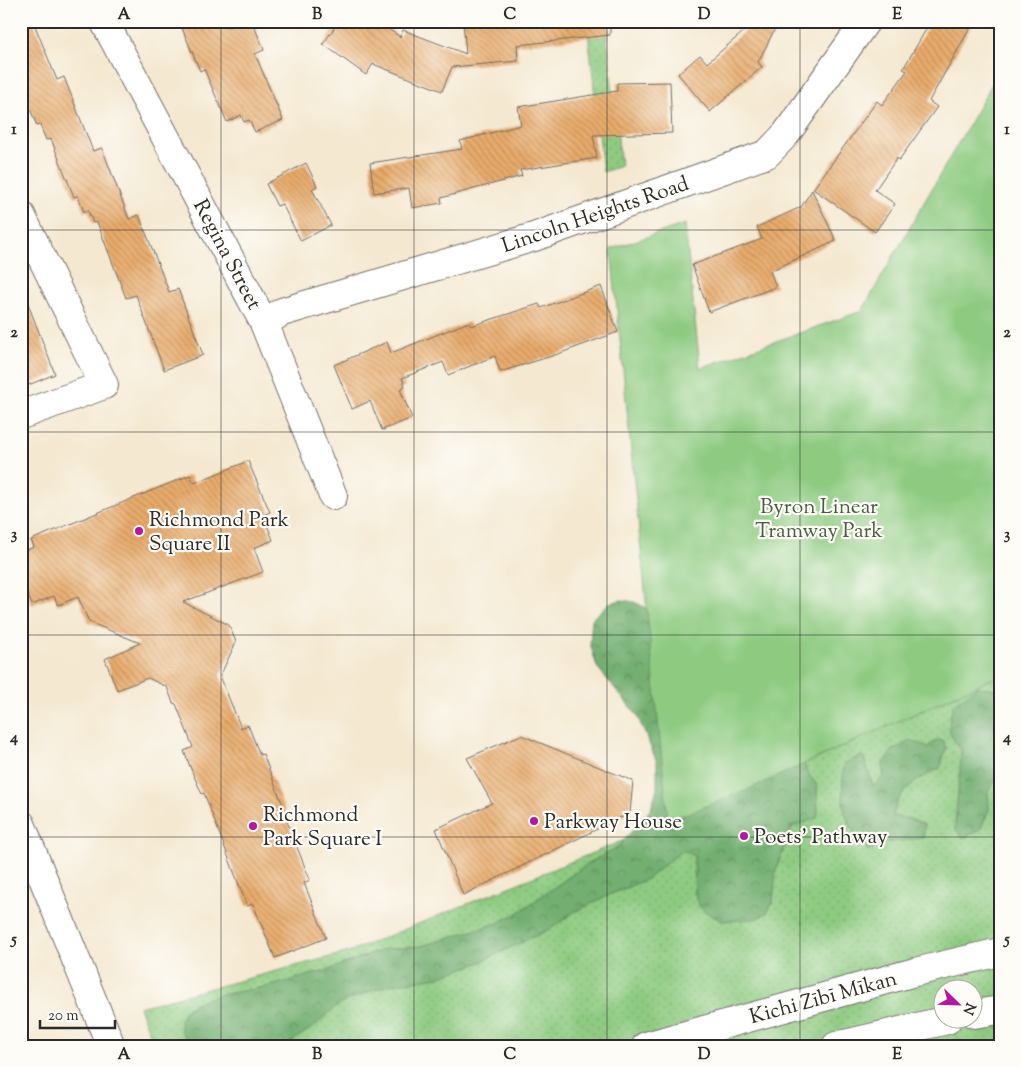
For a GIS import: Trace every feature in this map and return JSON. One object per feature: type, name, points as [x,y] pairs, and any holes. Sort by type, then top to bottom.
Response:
[{"type":"main road","name":"Regina Street","points":[[104,21],[264,323],[333,496]]},
{"type":"main road","name":"Lincoln Heights Road","points":[[264,323],[282,312],[534,237],[767,154],[786,134],[866,21]]},
{"type":"main road","points":[[21,214],[104,385],[21,415]]},
{"type":"main road","points":[[21,824],[108,1037]]},
{"type":"main road","name":"Kichi Zībī Mīkan","points":[[646,1046],[923,970],[1000,952]]},
{"type":"main road","points":[[984,1012],[1000,1010]]},
{"type":"main road","points":[[836,1046],[934,1023]]},
{"type":"green space","points":[[587,21],[605,21],[621,166],[603,172]]},
{"type":"green space","name":"Byron Linear Tramway Park","points":[[1000,70],[1000,675],[745,791],[668,821],[611,249],[685,224],[700,368],[862,311]]},
{"type":"green space","points":[[622,600],[634,602],[655,612],[793,741],[809,775],[817,785],[817,818],[792,827],[776,870],[773,902],[767,913],[755,919],[722,921],[704,911],[700,907],[695,894],[694,856],[683,850],[647,879],[574,912],[552,928],[478,963],[438,977],[385,986],[348,1000],[335,1007],[316,1025],[285,1046],[191,1046],[181,1031],[180,1020],[186,1010],[195,1003],[218,995],[266,987],[325,971],[384,949],[422,946],[495,924],[516,914],[586,865],[619,846],[651,809],[657,788],[657,762],[637,715],[597,667],[590,643],[592,619],[609,603]]},
{"type":"green space","points":[[1000,675],[1000,1046],[155,1046],[139,1007],[349,952],[745,791]]},
{"type":"green space","points":[[977,687],[1000,689],[1000,777],[988,791],[989,809],[980,830],[963,838],[955,829],[961,749],[953,738],[949,724],[953,705]]},
{"type":"green space","points":[[911,740],[927,747],[937,740],[944,741],[946,749],[940,768],[916,781],[904,791],[893,816],[910,819],[925,825],[923,838],[883,843],[868,851],[854,831],[845,812],[843,775],[845,763],[863,755],[873,786],[884,776],[882,766],[892,751]]},
{"type":"building","points":[[21,21],[33,21],[57,80],[64,77],[93,151],[102,148],[129,219],[139,215],[169,292],[178,289],[203,355],[164,370],[136,295],[126,298],[97,222],[93,223],[88,210],[84,212],[78,196],[74,197],[51,139],[46,140],[40,125],[37,126],[21,86]]},
{"type":"building","points":[[179,21],[225,21],[227,27],[241,21],[252,21],[264,50],[255,54],[283,120],[255,132],[249,120],[244,122],[241,115],[227,122],[204,69],[200,71]]},
{"type":"building","points":[[339,21],[377,21],[400,37],[403,30],[466,54],[463,21],[610,21],[610,35],[517,45],[518,61],[452,67],[442,91],[373,64],[366,75],[323,44]]},
{"type":"building","points":[[756,21],[779,21],[758,62],[762,67],[710,112],[678,74],[700,55],[707,63]]},
{"type":"building","points":[[931,21],[974,21],[929,101],[937,107],[899,160],[897,158],[875,190],[895,204],[875,232],[813,189],[877,101],[882,105],[907,71],[903,69]]},
{"type":"building","points":[[670,82],[672,133],[593,135],[597,158],[520,170],[522,176],[441,198],[442,203],[412,208],[409,188],[374,193],[370,163],[462,149],[460,141],[521,125],[518,107],[617,91],[617,83]]},
{"type":"building","points":[[306,163],[317,186],[312,189],[331,225],[301,241],[282,204],[277,206],[266,184]]},
{"type":"building","points":[[812,190],[836,241],[770,271],[776,287],[709,312],[692,265],[762,239],[757,227],[801,207]]},
{"type":"building","points":[[601,286],[618,332],[555,355],[500,372],[495,356],[448,375],[443,362],[402,378],[405,386],[400,389],[412,418],[382,430],[370,401],[352,409],[334,365],[387,342],[391,353],[469,322],[471,326],[539,304],[541,308]]},
{"type":"building","points":[[21,291],[23,291],[55,374],[21,388]]},
{"type":"building","points":[[248,461],[270,512],[263,515],[273,540],[254,548],[263,572],[183,602],[229,625],[236,642],[220,676],[241,728],[248,725],[260,755],[263,754],[310,880],[304,883],[326,938],[275,958],[253,904],[247,906],[204,793],[202,794],[193,774],[184,751],[193,747],[167,687],[148,678],[117,690],[105,659],[140,643],[89,622],[78,597],[58,605],[54,596],[32,605],[21,579],[21,552],[34,547],[31,540],[190,475],[194,483]]},
{"type":"building","name":"Parkway House","points":[[521,735],[633,781],[630,813],[463,895],[436,829],[492,803],[467,758]]},
{"type":"place","name":"Richmond Park Square II","points":[[139,531]]},
{"type":"place","name":"Parkway House","points":[[534,821]]},
{"type":"place","name":"Richmond Park Square I","points":[[253,826]]},
{"type":"place","name":"Poets' Pathway","points":[[744,836]]}]
